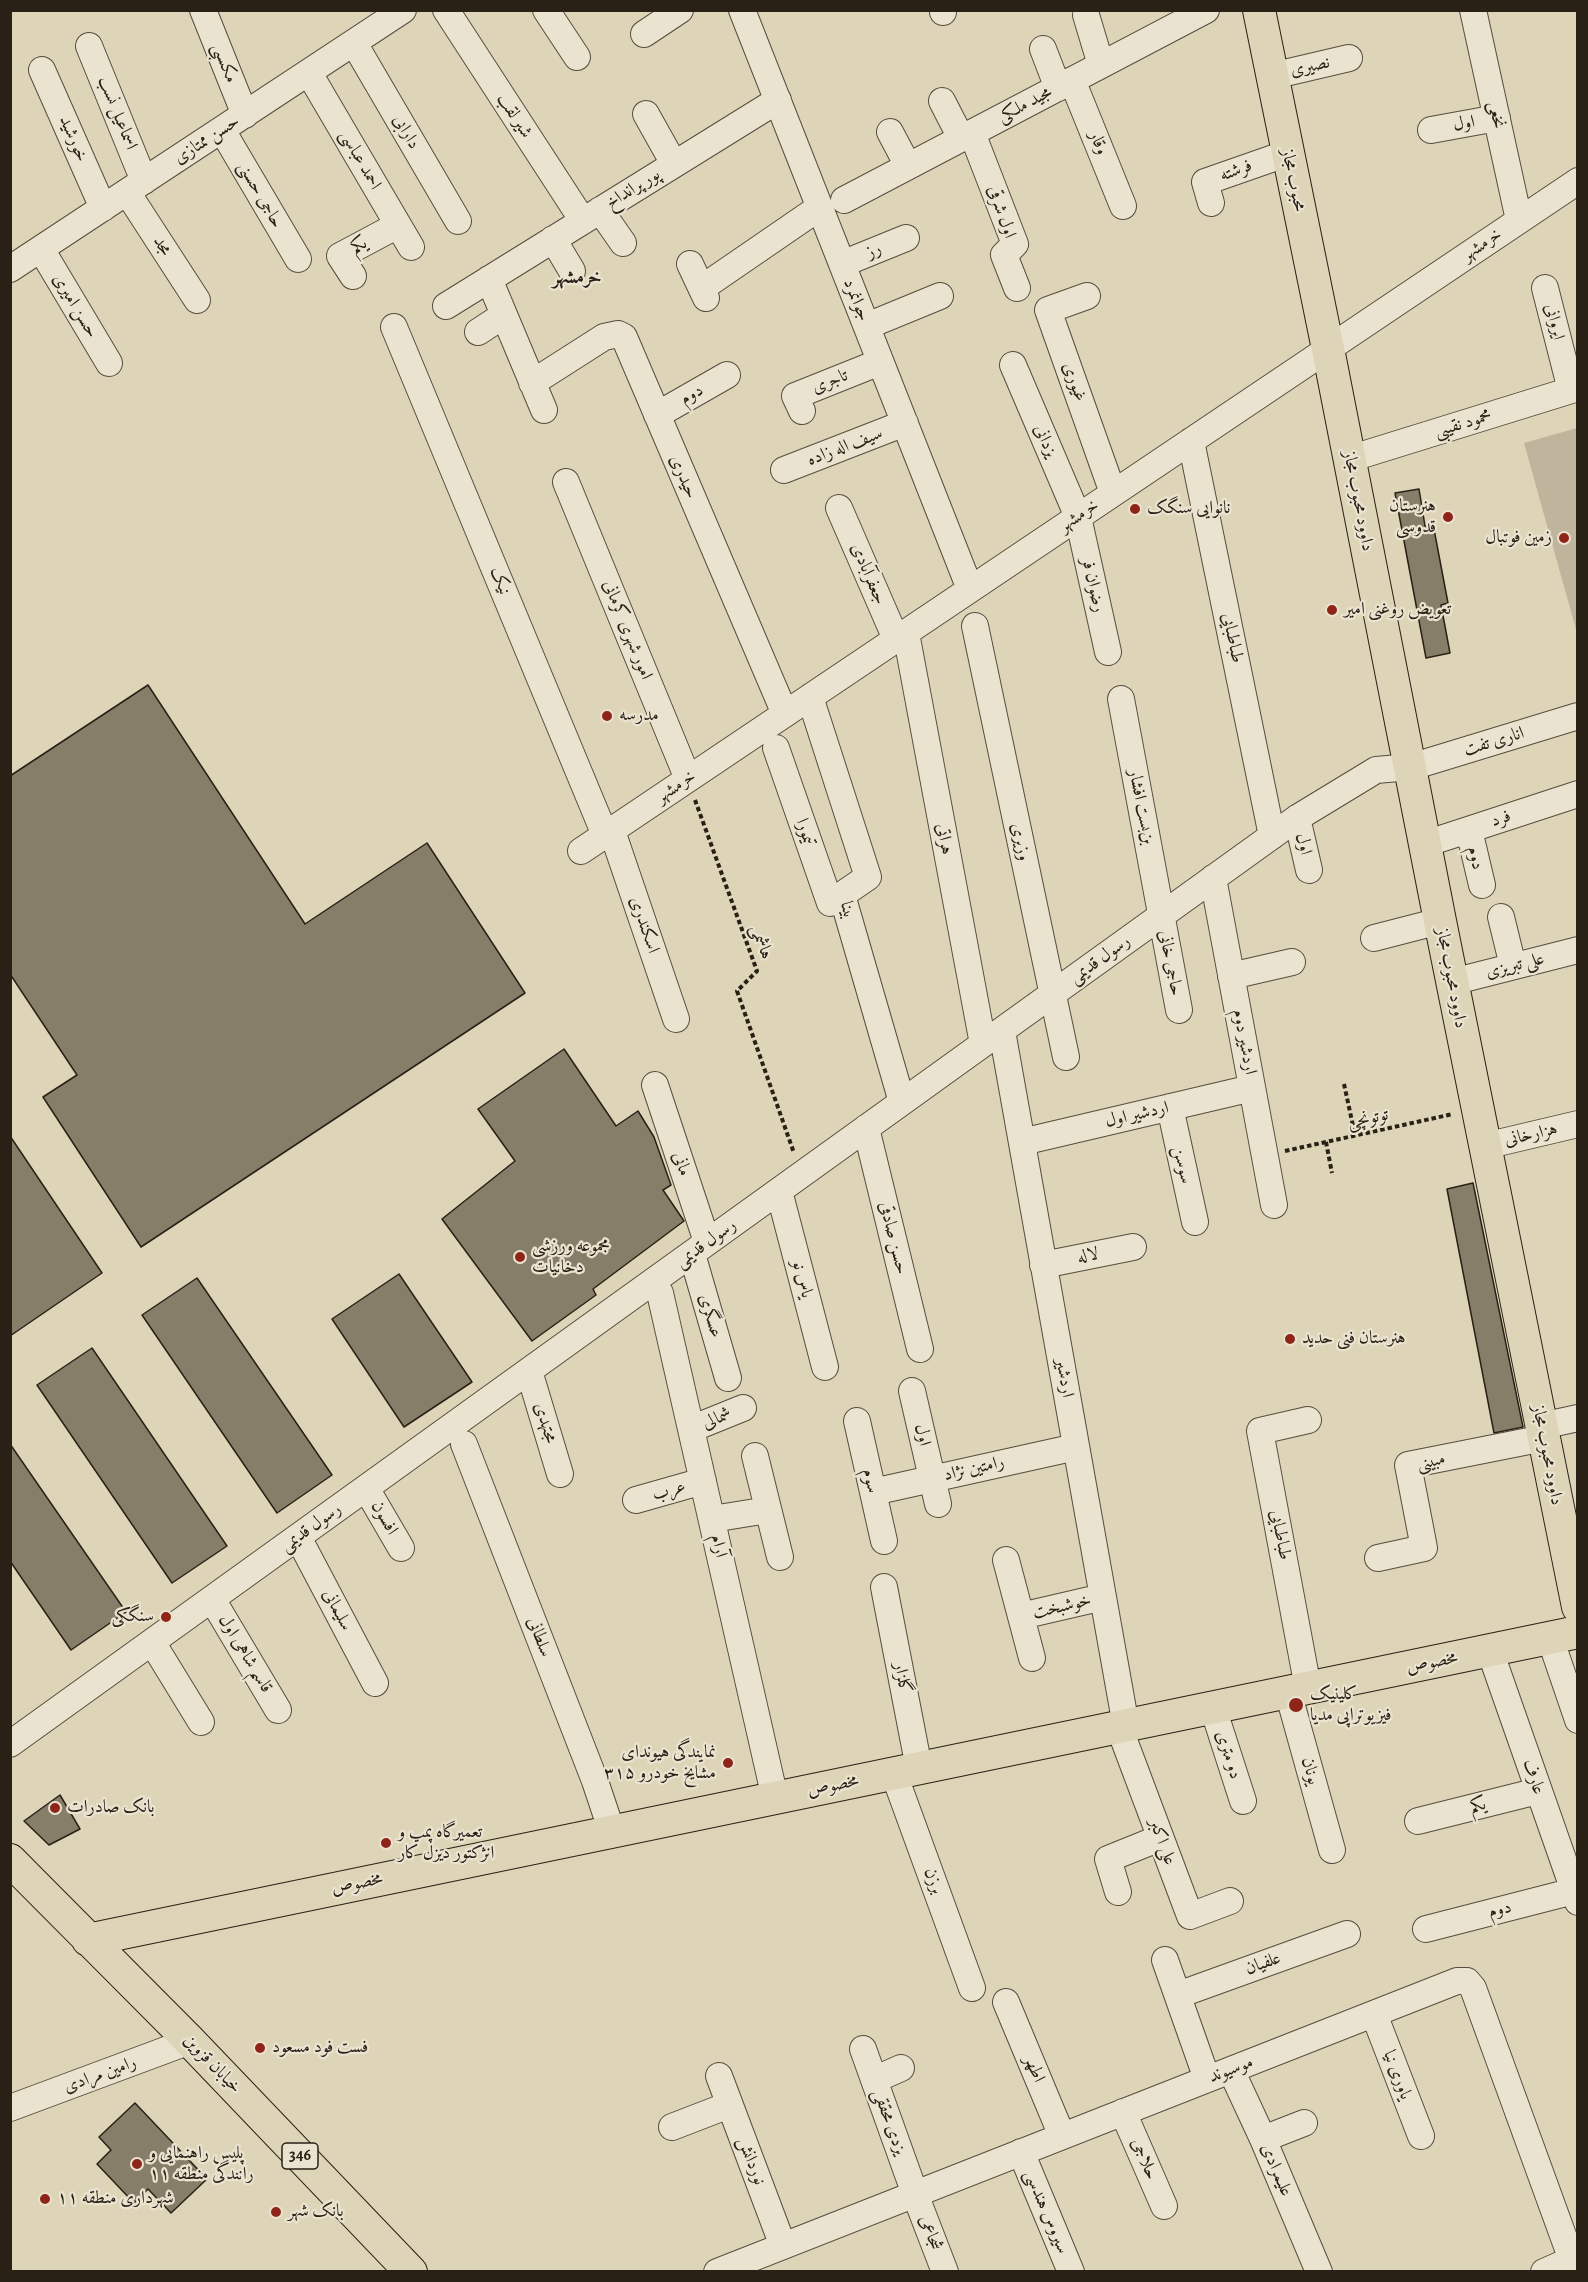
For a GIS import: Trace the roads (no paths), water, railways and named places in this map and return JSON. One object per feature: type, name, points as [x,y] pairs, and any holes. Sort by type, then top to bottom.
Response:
[{"type":"main road","name":"محبوب مجاز","points":[[1259,10],[1328,349]]},
{"type":"main road","name":"داوود محبوب مجاز","points":[[1328,349],[1578,1607]]},
{"type":"main road","name":"مخصوص","points":[[88,1940],[1564,1635]]},
{"type":"main road","name":"خیابان قزوین","points":[[10,1860],[190,2041],[411,2271]]},
{"type":"street","name":"مکسبی","points":[[203,10],[245,115]]},
{"type":"street","name":"شیر لقب","points":[[446,10],[592,215]]},
{"type":"street","points":[[546,10],[577,57]]},
{"type":"street","points":[[644,34],[680,10]]},
{"type":"street","name":"جوانمرد","points":[[742,10],[970,590]]},
{"type":"street","name":"مجید ملکی","points":[[844,200],[1206,10]]},
{"type":"street","name":"نخعی","points":[[1473,10],[1519,220]]},
{"type":"street","name":"حسن ممتازی","points":[[10,269],[402,11]]},
{"type":"street","points":[[1086,15],[1101,65]]},
{"type":"street","name":"دارابی","points":[[354,43],[458,221]]},
{"type":"street","name":"اسماعیل نسب","points":[[89,46],[136,187]]},
{"type":"street","name":"وقار","points":[[1043,49],[1065,84],[1123,206]]},
{"type":"street","name":"نصیری","points":[[1272,76],[1349,58]]},
{"type":"street","name":"خورشید","points":[[42,70],[103,208]]},
{"type":"street","name":"احمد عباسی","points":[[309,73],[411,247]]},
{"type":"street","name":"پور پرانداخ","points":[[446,306],[778,100]]},
{"type":"street","points":[[942,101],[967,136]]},
{"type":"street","points":[[646,114],[674,164]]},
{"type":"street","name":"اول","points":[[1431,130],[1497,118]]},
{"type":"street","name":"حاجی حسنی","points":[[222,130],[297,259]]},
{"type":"street","points":[[890,132],[908,166]]},
{"type":"street","name":"اول شرقی","points":[[967,136],[1015,244],[1004,255],[1017,288]]},
{"type":"street","name":"فرشته","points":[[1211,203],[1205,182],[1288,153]]},
{"type":"street","name":"خرمشهر","points":[[581,851],[1578,181]]},
{"type":"street","name":"مجد","points":[[136,187],[197,300]]},
{"type":"street","points":[[690,264],[704,293],[820,207]]},
{"type":"street","points":[[592,215],[623,243]]},
{"type":"street","name":"یکم","points":[[353,276],[340,256],[398,225]]},
{"type":"street","name":"رز","points":[[842,264],[906,238]]},
{"type":"street","points":[[554,239],[572,271]]},
{"type":"street","name":"حسن امیری","points":[[41,249],[109,363]]},
{"type":"street","points":[[489,279],[544,410]]},
{"type":"street","name":"ایروانی","points":[[1545,288],[1574,389]]},
{"type":"street","points":[[867,326],[940,296]]},
{"type":"street","name":"غیوری","points":[[1088,296],[1048,310],[1113,493]]},
{"type":"street","points":[[478,332],[504,315]]},
{"type":"street","name":"نیک","points":[[394,327],[608,833]]},
{"type":"street","name":"حیدری","points":[[532,383],[604,337],[618,334],[624,337],[785,714]]},
{"type":"street","name":"تاجری","points":[[802,411],[795,396],[880,362]]},
{"type":"street","name":"یزدانی","points":[[1012,365],[1078,517]]},
{"type":"street","name":"دوم","points":[[657,415],[727,375]]},
{"type":"street","name":"محمود نقیبی","points":[[1349,459],[1574,389]]},
{"type":"street","name":"سیف اله زاده","points":[[784,470],[905,423]]},
{"type":"street","name":"طباطبایی","points":[[1191,441],[1272,836]]},
{"type":"street","name":"امور شهری کرمانی","points":[[566,482],[688,779]]},
{"type":"street","name":"جعفرآبادی","points":[[839,508],[901,636]]},
{"type":"street","name":"رضوان فر","points":[[1078,517],[1108,652]]},
{"type":"street","name":"وزیری","points":[[975,626],[1066,1057]]},
{"type":"street","name":"هراتی","points":[[901,636],[992,1038]]},
{"type":"street","name":"بینا","points":[[810,698],[868,877],[842,895],[902,1102]]},
{"type":"street","name":"بن‌بست افشار","points":[[1121,699],[1161,916]]},
{"type":"street","name":"اناری تفت","points":[[1411,767],[1578,716]]},
{"type":"street","name":"تیمورا","points":[[776,748],[830,903],[842,895]]},
{"type":"street","name":"رسول قدیمی","points":[[10,1744],[1297,818],[1376,770],[1411,767]]},
{"type":"street","name":"فرد","points":[[1425,844],[1578,794]]},
{"type":"street","name":"اول","points":[[1297,818],[1309,870]]},
{"type":"street","name":"دوم","points":[[1468,830],[1482,885]]},
{"type":"street","name":"اسکندری","points":[[608,833],[676,1019]]},
{"type":"street","name":"اردشیر دوم","points":[[1213,878],[1274,1205]]},
{"type":"street","name":"حاجی خانی","points":[[1161,916],[1179,1010]]},
{"type":"street","points":[[1501,917],[1512,966]]},
{"type":"street","points":[[1374,938],[1440,921]]},
{"type":"street","name":"علی تبریزی","points":[[1452,982],[1578,950]]},
{"type":"street","points":[[1231,976],[1292,962]]},
{"type":"street","name":"اردشیر","points":[[992,1038],[1022,1142],[1103,1597],[1123,1726]]},
{"type":"street","name":"مانی","points":[[655,1085],[700,1248]]},
{"type":"street","name":"اردشیر اول","points":[[1022,1142],[1252,1088]]},
{"type":"street","name":"سوسن","points":[[1170,1107],[1195,1222]]},
{"type":"street","name":"هزارخانی","points":[[1485,1146],[1578,1124]]},
{"type":"street","name":"حسن صادقی","points":[[866,1128],[920,1348]]},
{"type":"street","name":"یاس نو","points":[[779,1191],[825,1367]]},
{"type":"street","name":"لاله","points":[[1043,1265],[1133,1247]]},
{"type":"street","name":"عسگری","points":[[700,1248],[728,1378]]},
{"type":"street","name":"آرام","points":[[660,1293],[775,1798]]},
{"type":"street","name":"مجتهدی","points":[[529,1371],[560,1474]]},
{"type":"street","name":"اول","points":[[912,1391],[932,1479]]},
{"type":"street","name":"شمالی","points":[[691,1429],[743,1408]]},
{"type":"street","points":[[1542,1432],[1578,1418]]},
{"type":"street","name":"طباطبایی","points":[[1298,1690],[1260,1431],[1308,1420]]},
{"type":"street","name":"سوم","points":[[856,1421],[884,1541]]},
{"type":"street","name":"مبینی","points":[[1378,1558],[1424,1548],[1408,1465],[1542,1432]]},
{"type":"street","name":"سلطانی","points":[[464,1444],[595,1781],[612,1832]]},
{"type":"street","name":"رامتین نژاد","points":[[873,1492],[1076,1447]]},
{"type":"street","points":[[755,1456],[780,1557]]},
{"type":"street","points":[[932,1479],[938,1504]]},
{"type":"street","name":"عرب","points":[[636,1500],[703,1481]]},
{"type":"street","name":"افسون","points":[[366,1488],[401,1548]]},
{"type":"street","points":[[712,1519],[768,1510]]},
{"type":"street","name":"سلیمانی","points":[[298,1537],[375,1683]]},
{"type":"street","points":[[1006,1560],[1032,1658]]},
{"type":"street","name":"گلزار","points":[[884,1587],[907,1771]]},
{"type":"street","name":"خوشبخت","points":[[1021,1616],[1103,1597]]},
{"type":"street","name":"قاسم شاهی اول","points":[[212,1599],[278,1710]]},
{"type":"street","points":[[1564,1635],[1578,1720]]},
{"type":"street","points":[[152,1642],[201,1722]]},
{"type":"street","name":"عارف","points":[[1490,1651],[1576,1897]]},
{"type":"street","name":"یونان","points":[[1298,1690],[1332,1850]]},
{"type":"street","name":"دو متری","points":[[1213,1708],[1243,1801]]},
{"type":"street","name":"علی اکبر","points":[[1123,1726],[1160,1838],[1190,1916],[1230,1901]]},
{"type":"street","name":"برزن","points":[[907,1771],[972,1988]]},
{"type":"street","name":"یکم","points":[[1418,1821],[1538,1791]]},
{"type":"street","points":[[1118,1892],[1108,1859],[1160,1838]]},
{"type":"street","name":"دوم","points":[[1426,1929],[1576,1897]]},
{"type":"street","name":"علفیان","points":[[1178,1995],[1347,1934]]},
{"type":"street","points":[[1164,1960],[1208,2079]]},
{"type":"street","name":"موسیوند","points":[[717,2271],[1457,1981],[1467,1981],[1473,1988],[1575,2258]]},
{"type":"street","name":"اطهر","points":[[1006,2002],[1062,2136]]},
{"type":"street","name":"یاوری نیا","points":[[1374,2014],[1420,2136]]},
{"type":"street","name":"رامین مرادی","points":[[10,2108],[190,2041]]},
{"type":"street","name":"یزدی محققی","points":[[863,2049],[915,2194]]},
{"type":"street","points":[[874,2080],[901,2068]]},
{"type":"street","name":"علیمرادی","points":[[1231,2070],[1319,2271]]},
{"type":"street","name":"نوردانش","points":[[719,2076],[783,2246]]},
{"type":"street","points":[[672,2127],[729,2105]]},
{"type":"street","name":"حلاجی","points":[[1124,2112],[1164,2206]]},
{"type":"street","points":[[1263,2139],[1304,2123]]},
{"type":"street","name":"سیروس هندسی","points":[[1021,2152],[1071,2271]]},
{"type":"street","name":"شجاعی","points":[[915,2194],[945,2271]]},
{"type":"street","points":[[1544,2271],[1575,2258]]},
{"type":"place","name":"نانوایی سنگک","points":[[1135,509]]},
{"type":"place","name":"هنرستان قدوسی","points":[[1448,517]]},
{"type":"place","name":"زمین فوتبال","points":[[1564,538]]},
{"type":"place","name":"تعویض روغنی امیر","points":[[1332,610]]},
{"type":"place","name":"مدرسه","points":[[607,716]]},
{"type":"place","name":"مجموعه ورزشی دخانیات","points":[[520,1257]]},
{"type":"place","name":"هنرستان فنی حدید","points":[[1290,1339]]},
{"type":"place","name":"سنگکی","points":[[166,1617]]},
{"type":"place","name":"کلینیک فیزیوتراپی مدیا","points":[[1296,1705]]},
{"type":"place","name":"نمایندگی هیوندای ۳۱۵ مشایخ خودرو","points":[[728,1763]]},
{"type":"place","name":"بانک صادرات","points":[[55,1808]]},
{"type":"place","name":"تعمیرگاه پمپ و انژکتور دیزل کار","points":[[386,1843]]},
{"type":"place","name":"فست فود مسعود","points":[[260,2048]]},
{"type":"place","name":"پلیس راهنمایی و رانندگی منطقه ۱۱","points":[[137,2164]]},
{"type":"place","name":"شهرداری منطقه ۱۱","points":[[45,2199]]},
{"type":"place","name":"بانک شهر","points":[[276,2212]]},
{"type":"district","name":"خرمشهر","points":[[577,278]]}]
